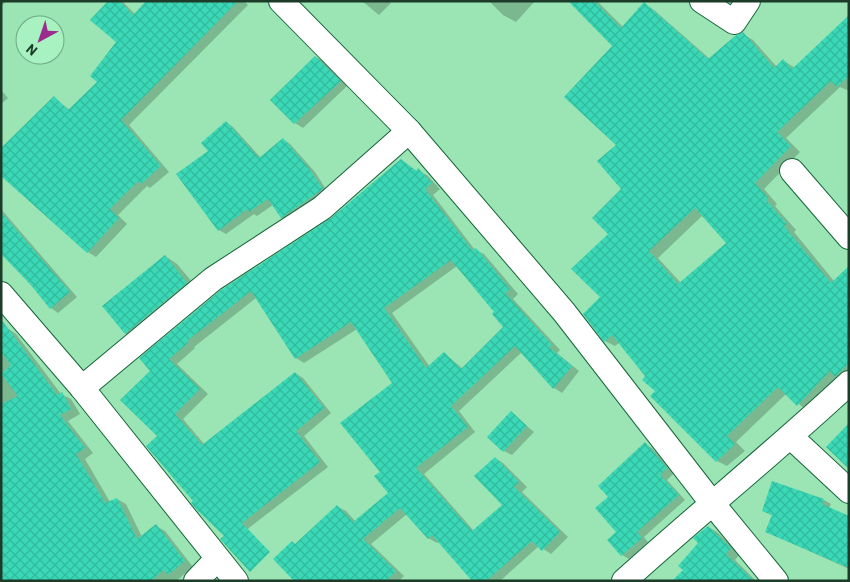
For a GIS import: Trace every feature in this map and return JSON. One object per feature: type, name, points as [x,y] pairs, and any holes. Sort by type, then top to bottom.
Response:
[{"type":"street","points":[[281,1],[409,131],[564,312],[776,581]]},
{"type":"street","points":[[702,1],[734,22],[748,1]]},
{"type":"street","points":[[82,388],[213,279],[322,208],[409,131]]},
{"type":"street","points":[[792,171],[849,237]]},
{"type":"street","points":[[1,294],[82,388],[236,581]]},
{"type":"street","points":[[624,581],[712,502],[791,437],[849,383]]},
{"type":"street","points":[[791,437],[849,491]]},
{"type":"street","points":[[196,581],[217,558]]},
{"type":"building","points":[[108,1],[120,1],[133,15],[146,1],[238,1],[121,120],[161,166],[141,184],[138,181],[110,209],[119,218],[87,253],[1,176],[1,148],[54,96],[68,110],[97,82],[90,76],[116,42],[90,20]]},
{"type":"building","points":[[568,1],[594,1],[621,28],[644,2],[708,59],[735,36],[743,32],[774,68],[783,59],[792,69],[849,15],[849,76],[837,87],[831,81],[777,132],[791,146],[755,183],[768,198],[766,200],[787,224],[784,226],[831,283],[849,266],[849,363],[835,377],[830,371],[797,406],[778,387],[727,436],[735,444],[716,462],[650,396],[655,391],[642,380],[645,376],[612,335],[604,342],[583,314],[600,297],[571,269],[608,234],[592,218],[621,189],[597,161],[616,145],[564,97],[612,46]],"holes":[[[695,208],[726,243],[678,284],[649,251]]]},
{"type":"building","points":[[315,56],[341,81],[294,124],[270,100]]},
{"type":"building","points":[[226,121],[259,158],[283,138],[307,166],[323,189],[281,218],[268,199],[249,212],[247,209],[218,231],[176,174],[208,151],[201,143]]},
{"type":"building","points":[[401,159],[416,171],[418,168],[432,183],[425,189],[472,250],[476,248],[510,289],[505,293],[552,345],[549,347],[572,366],[553,389],[515,346],[451,406],[468,427],[416,468],[472,531],[502,505],[474,476],[495,457],[519,482],[514,487],[560,532],[542,551],[532,541],[486,581],[472,581],[432,535],[428,539],[400,508],[363,539],[396,571],[386,581],[294,581],[273,559],[292,541],[295,544],[337,505],[353,522],[388,493],[374,476],[380,472],[340,423],[392,383],[351,322],[295,359],[251,291],[187,341],[188,343],[169,359],[200,389],[175,414],[202,445],[295,372],[324,408],[296,431],[320,462],[242,523],[270,552],[250,572],[220,539],[224,536],[195,508],[191,503],[193,501],[146,446],[157,436],[120,400],[150,371],[139,358],[221,290],[331,218]],"holes":[[[451,260],[494,312],[492,314],[503,327],[461,369],[444,352],[426,368],[384,308]]]},
{"type":"building","points":[[1,212],[70,292],[50,309],[31,285],[1,254]]},
{"type":"building","points":[[165,255],[187,283],[125,334],[102,306]]},
{"type":"building","points":[[1,319],[57,395],[62,392],[71,409],[60,415],[85,448],[76,454],[105,503],[117,498],[137,539],[156,524],[185,561],[168,575],[164,570],[151,581],[1,581],[1,404],[18,396],[1,374],[11,365],[1,352]]},
{"type":"building","points":[[511,411],[527,426],[503,452],[487,437]]},
{"type":"building","points":[[849,423],[849,469],[826,447]]},
{"type":"building","points":[[645,442],[667,468],[660,475],[679,495],[637,532],[642,538],[621,556],[607,540],[616,532],[595,508],[608,497],[598,486]]},
{"type":"building","points":[[772,481],[824,499],[822,504],[849,516],[849,568],[765,532],[772,515],[762,511]]},
{"type":"building","points":[[708,526],[731,548],[726,554],[754,581],[672,581],[683,570],[678,566],[698,543],[693,538]]}]
